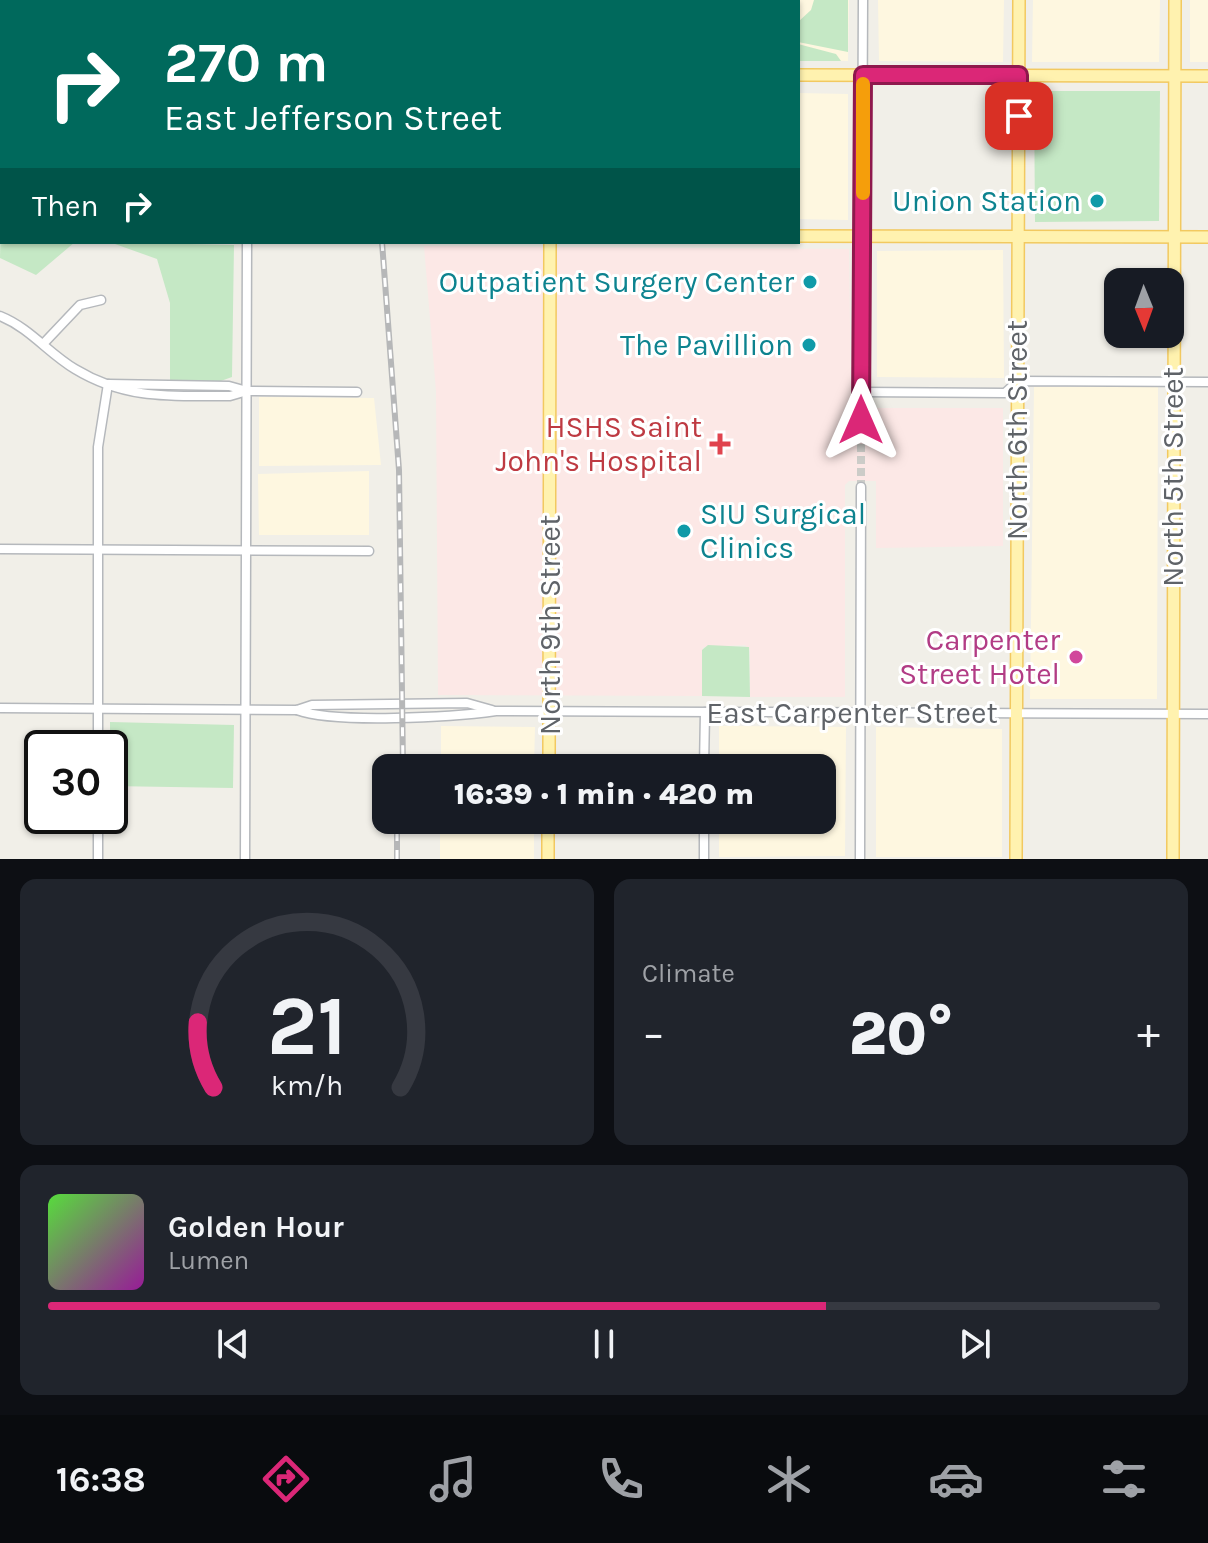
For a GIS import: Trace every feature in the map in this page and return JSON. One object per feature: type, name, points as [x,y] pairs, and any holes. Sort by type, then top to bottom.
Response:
[{"type":"main road","name":"North 6th Street","points":[[1016,859],[1019,0]]},
{"type":"main road","name":"North 5th Street","points":[[1173,859],[1175,0]]},
{"type":"main road","points":[[800,75],[1208,76]]},
{"type":"main road","points":[[800,236],[1208,237]]},
{"type":"main road","name":"North 9th Street","points":[[549,754],[550,244]]},
{"type":"main road","points":[[548,834],[548,859]]},
{"type":"street","points":[[861,420],[863,0]]},
{"type":"street","points":[[245,859],[247,244]]},
{"type":"street","points":[[44,343],[80,305],[101,300]]},
{"type":"street","points":[[0,316],[44,343],[74,369],[108,384],[229,386],[247,391],[357,392]]},
{"type":"street","points":[[861,392],[1005,393],[1018,381],[1208,382]]},
{"type":"street","points":[[98,730],[98,447],[108,384]]},
{"type":"street","points":[[860,859],[861,487]]},
{"type":"street","points":[[0,549],[369,551]]},
{"type":"street","name":"East Carpenter Street","points":[[0,708],[297,710],[312,705],[467,703],[496,711],[1208,714]]},
{"type":"street","points":[[704,754],[705,712]]},
{"type":"street","points":[[98,834],[98,859]]},
{"type":"street","points":[[704,834],[704,859]]},
{"type":"shaded area","points":[[800,0],[849,0],[848,61],[800,60]]},
{"type":"shaded area","points":[[878,0],[1004,0],[1003,62],[879,61]]},
{"type":"shaded area","points":[[1033,0],[1160,0],[1159,62],[1032,62]]},
{"type":"shaded area","points":[[1190,0],[1208,0],[1208,62],[1190,62]]},
{"type":"shaded area","points":[[800,93],[848,94],[848,220],[800,219]]},
{"type":"shaded area","name":"HSHS Saint John's Hospital","points":[[424,246],[849,249],[851,408],[1003,408],[1003,546],[876,548],[876,481],[849,481],[845,485],[845,697],[750,697],[750,650],[745,645],[703,647],[702,696],[438,695],[436,391]]},
{"type":"shaded area","points":[[1003,250],[1004,378],[877,377],[877,251]]},
{"type":"shaded area","points":[[1034,387],[1158,387],[1157,699],[1030,699]]},
{"type":"shaded area","points":[[259,397],[374,398],[381,465],[259,466]]},
{"type":"shaded area","points":[[369,471],[369,535],[259,535],[258,474]]},
{"type":"shaded area","points":[[441,726],[535,727],[534,754],[441,754]]},
{"type":"shaded area","points":[[719,726],[846,727],[845,856],[719,857],[719,834],[836,834],[836,754],[719,754]]},
{"type":"shaded area","points":[[876,727],[1002,729],[1002,857],[876,857]]},
{"type":"shaded area","points":[[440,834],[534,834],[534,859],[440,859]]},
{"type":"green space","points":[[814,0],[848,0],[848,52],[800,42],[800,20],[811,10]]},
{"type":"green space","points":[[800,45],[836,54],[841,61],[800,61]]},
{"type":"green space","points":[[1034,91],[1160,91],[1159,221],[1035,222]]},
{"type":"green space","points":[[0,244],[73,244],[36,275],[0,258]]},
{"type":"green space","points":[[115,244],[234,245],[232,377],[218,382],[170,382],[170,303],[157,259]]},
{"type":"green space","points":[[708,645],[749,647],[750,697],[702,696],[702,650]]},
{"type":"green space","points":[[110,722],[234,725],[233,788],[128,786],[128,730],[110,730]]},
{"type":"tunnel","points":[[861,420],[861,487]]},
{"type":"railway","points":[[382,244],[399,470],[403,754]]},
{"type":"railway","points":[[397,834],[397,859]]},
{"type":"slow traffic","points":[[863,84],[863,193]]},
{"type":"place","name":"Union Station","points":[[1097,201]]},
{"type":"place","name":"Outpatient Surgery Center","points":[[810,282]]},
{"type":"place","name":"The Pavillion","points":[[809,345]]},
{"type":"place","name":"HSHS Saint John's Hospital","points":[[720,444]]},
{"type":"place","name":"SIU Surgical Clinics","points":[[684,531]]},
{"type":"place","name":"Carpenter Street Hotel","points":[[1076,657]]},
{"type":"route","points":[[861,420],[863,75],[1019,75],[1019,116]]}]
